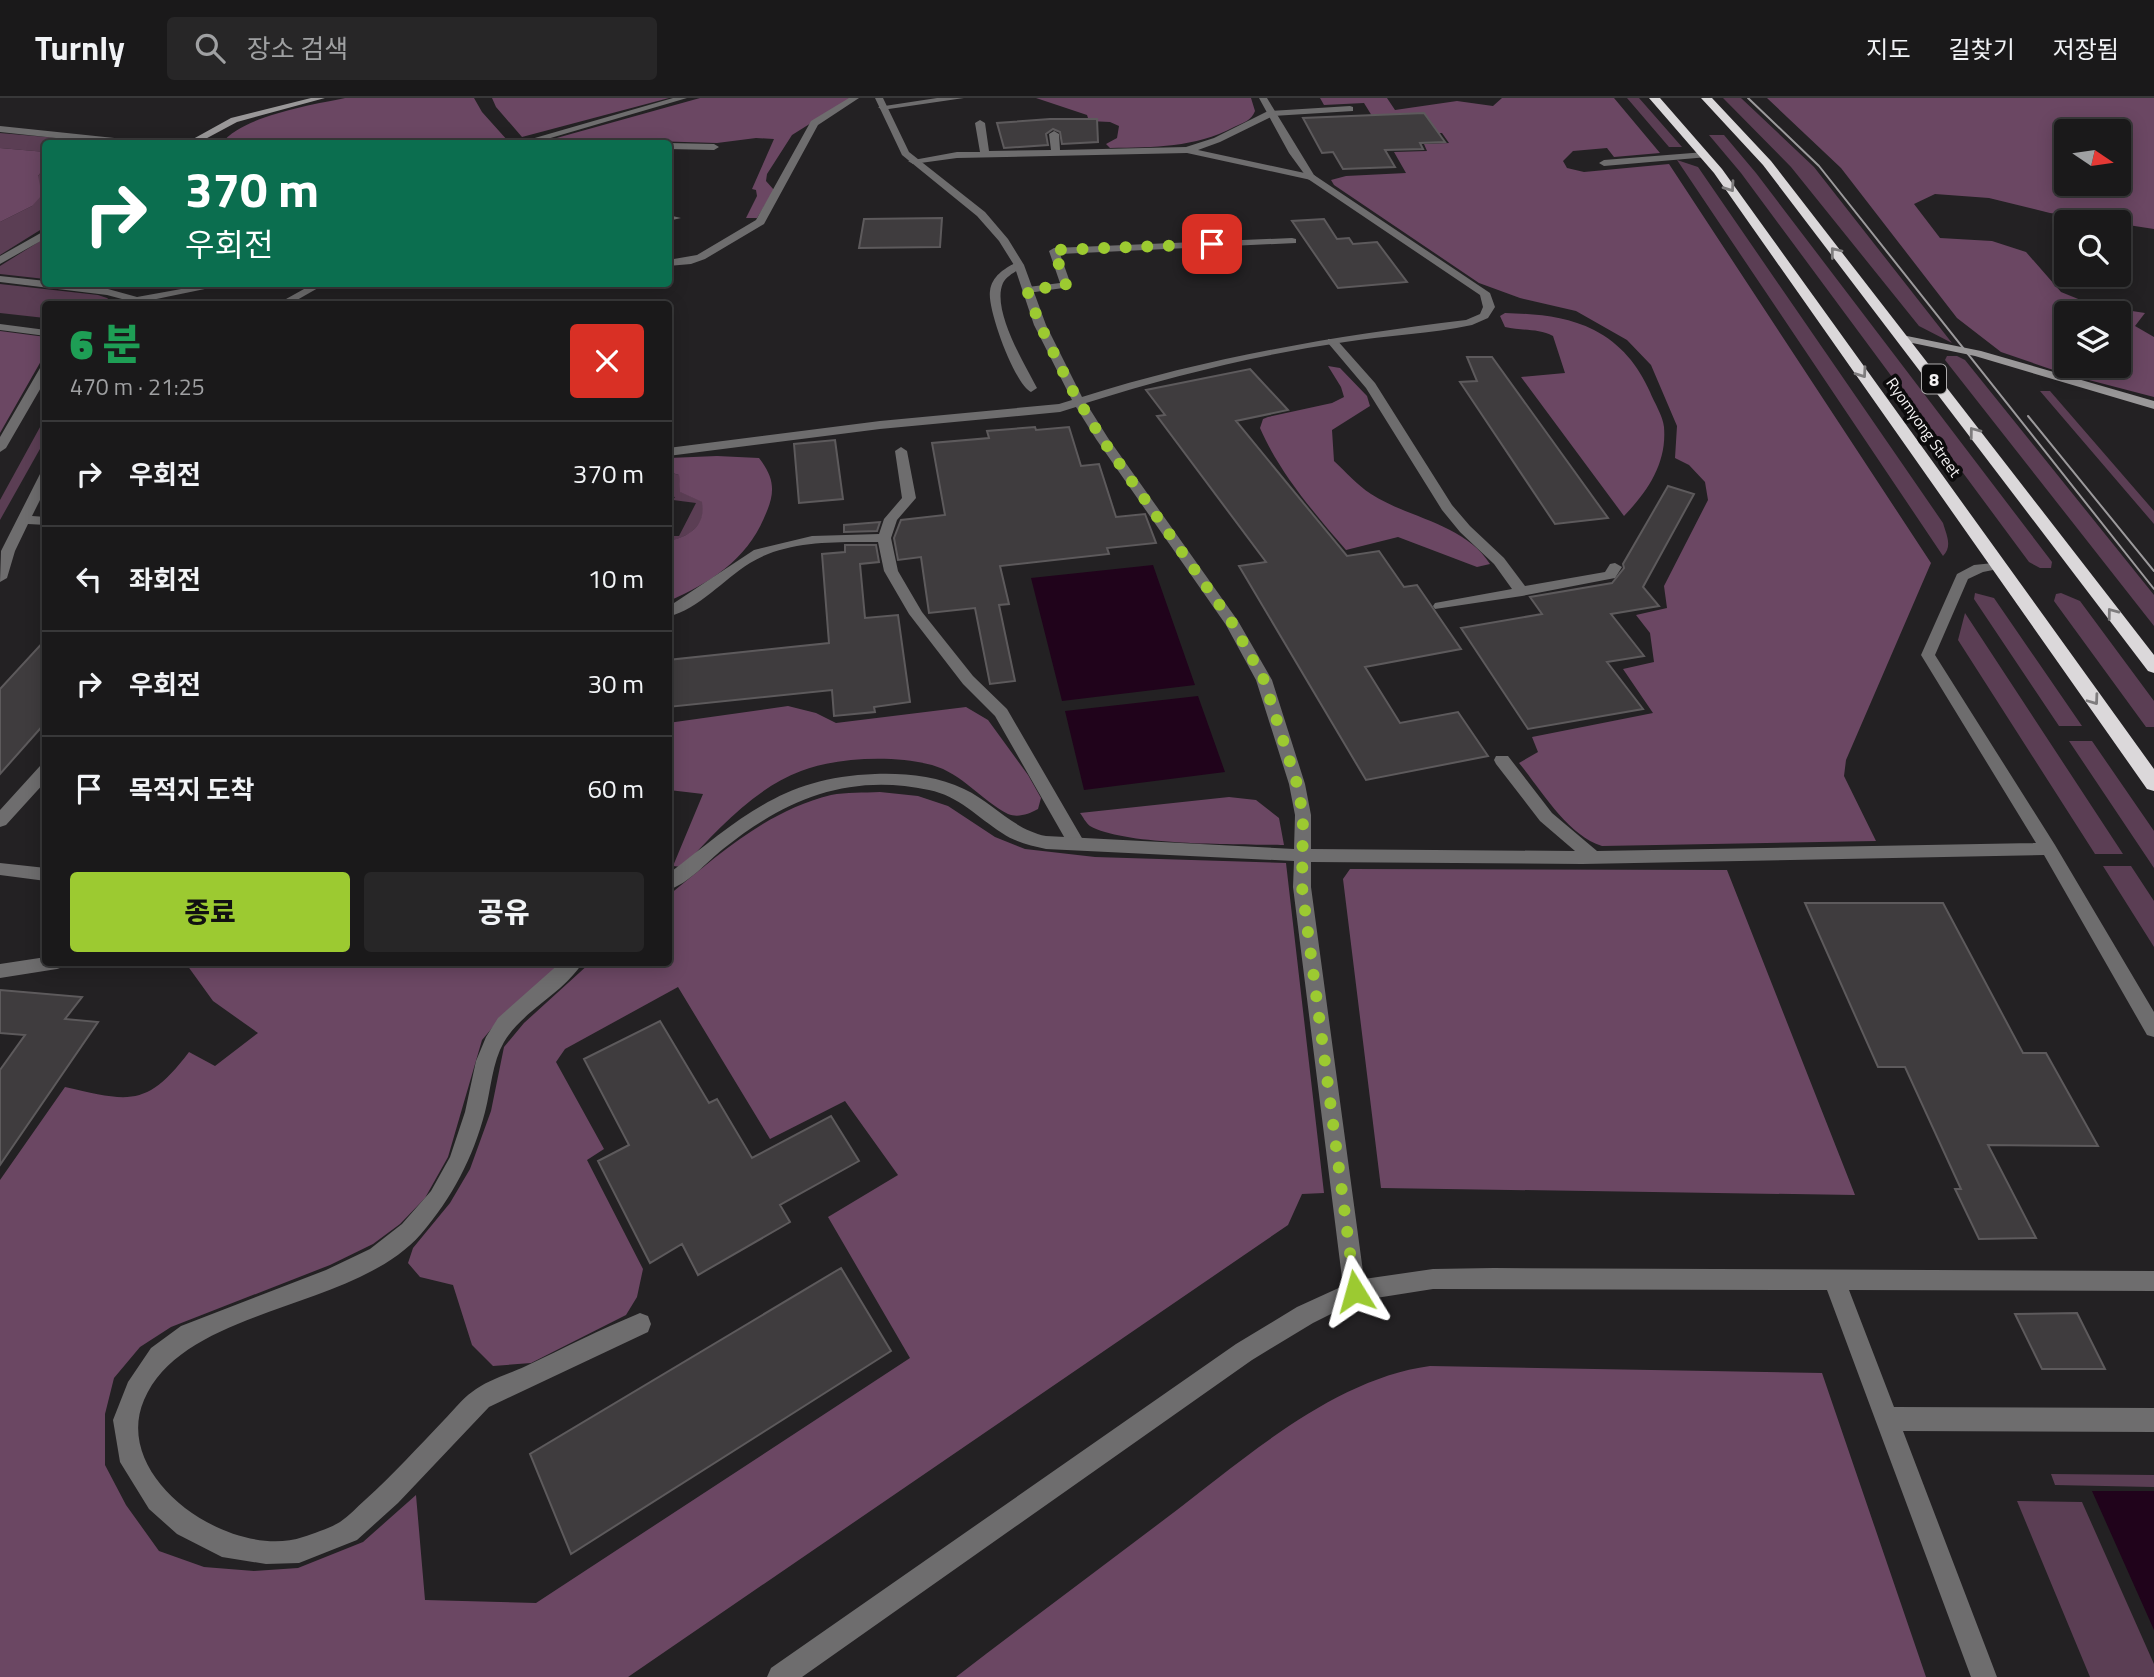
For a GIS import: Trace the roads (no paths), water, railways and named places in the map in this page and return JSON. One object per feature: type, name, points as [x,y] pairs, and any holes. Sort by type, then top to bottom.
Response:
[{"type":"highway","name":"Ryomyong Street","points":[[1654,98],[1705,155],[2154,784]]},
{"type":"highway","name":"Ryomyong Street","points":[[1706,98],[1766,163],[2154,667]]},
{"type":"street","points":[[196,140],[234,120],[321,98]]},
{"type":"street","points":[[532,140],[683,98]]},
{"type":"street","points":[[672,263],[701,257],[760,222],[814,123],[855,98]]},
{"type":"street","points":[[960,98],[880,103],[905,153],[981,214],[1003,239],[1018,265],[1040,325],[1102,439],[1233,624],[1264,680],[1297,784],[1303,815],[1302,887],[1355,1291]]},
{"type":"street","points":[[1263,98],[1311,177]]},
{"type":"street","points":[[1187,150],[1217,140],[1270,113],[1350,109]]},
{"type":"street","points":[[980,123],[985,154]]},
{"type":"street","points":[[0,129],[105,140]]},
{"type":"street","points":[[1054,134],[1056,152]]},
{"type":"street","points":[[672,146],[714,147]]},
{"type":"street","points":[[672,451],[880,425],[1060,408],[1153,378],[1264,353],[1468,323],[1484,316],[1489,307],[1485,293],[1311,177],[1187,150],[985,154],[913,161]]},
{"type":"street","points":[[1604,163],[1705,155]]},
{"type":"street","points":[[0,261],[42,235]]},
{"type":"street","points":[[1027,290],[1066,285],[1054,250],[1292,241]]},
{"type":"street","points":[[1018,265],[998,280],[993,295],[1010,346],[1031,388]]},
{"type":"street","points":[[0,279],[42,284]]},
{"type":"street","points":[[66,287],[108,292],[133,301]]},
{"type":"street","points":[[141,301],[209,287]]},
{"type":"street","points":[[289,301],[314,287]]},
{"type":"street","points":[[0,327],[42,332]]},
{"type":"street","points":[[1902,338],[1977,353],[2154,405]]},
{"type":"street","points":[[1332,341],[1371,386],[1447,507],[1465,529],[1499,561],[1522,592]]},
{"type":"street","points":[[0,448],[42,375]]},
{"type":"street","points":[[901,451],[909,498],[891,519],[884,538],[891,571],[916,614],[968,680],[1001,713],[1077,845]]},
{"type":"street","points":[[0,578],[8,551],[42,482]]},
{"type":"street","points":[[23,520],[42,521]]},
{"type":"street","points":[[672,611],[706,591],[745,560],[766,548],[859,538],[884,538]]},
{"type":"street","points":[[1998,565],[1979,568],[1962,577],[1928,655],[2049,849],[2154,1029]]},
{"type":"street","points":[[1440,606],[1597,578],[1610,575],[1615,567]]},
{"type":"street","points":[[1502,760],[1546,817],[1592,856]]},
{"type":"street","points":[[0,821],[42,774]]},
{"type":"street","points":[[672,881],[752,815],[796,792],[834,783],[888,779],[925,784],[959,793],[1020,835],[1048,843],[1077,845],[1304,855],[1592,856],[2049,849]]},
{"type":"street","points":[[0,869],[42,874]]},
{"type":"street","points":[[0,971],[42,963]]},
{"type":"street","points":[[570,966],[505,1024],[493,1042],[475,1112],[459,1159],[438,1198],[410,1230],[378,1255],[334,1277],[189,1334],[159,1356],[136,1390],[125,1420],[132,1462],[158,1500],[186,1525],[222,1545],[267,1552],[299,1551],[348,1531],[389,1494],[481,1399],[640,1324]]},
{"type":"street","points":[[1834,1278],[1984,1677]]},
{"type":"street","points":[[780,1677],[1244,1352],[1305,1315],[1355,1291],[1433,1279],[1834,1278],[2154,1281]]},
{"type":"street","points":[[1887,1419],[2154,1420]]},
{"type":"tram line","points":[[1748,98],[1819,166],[2154,589]]},
{"type":"tram line","points":[[2028,416],[2154,571]]}]
